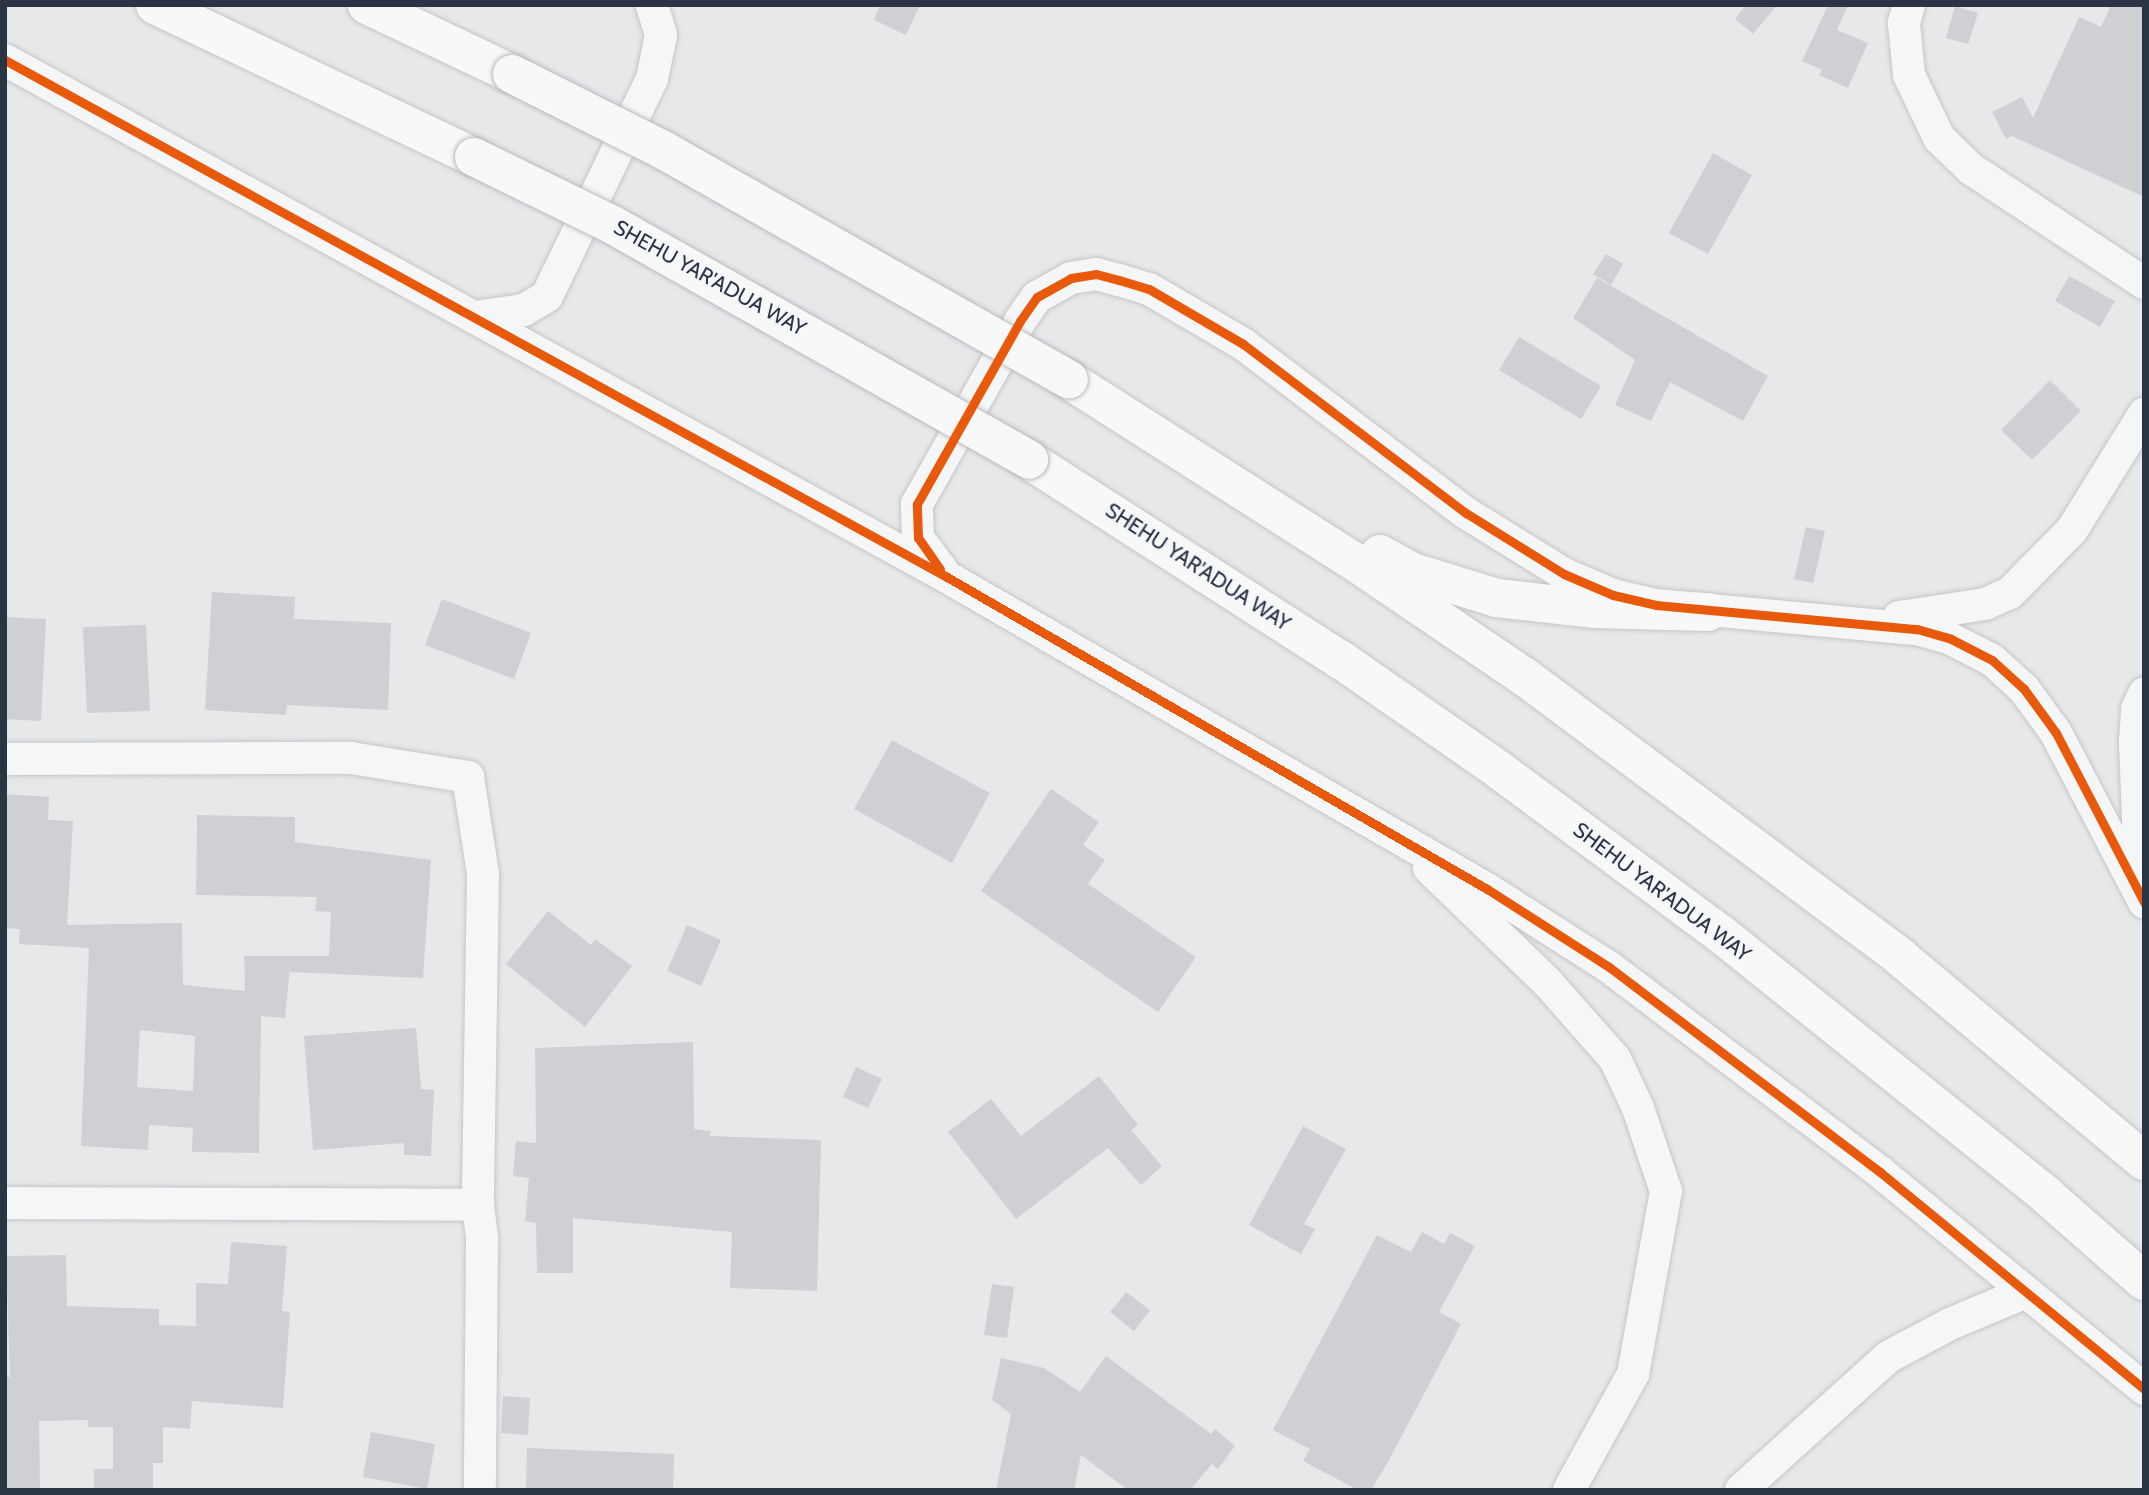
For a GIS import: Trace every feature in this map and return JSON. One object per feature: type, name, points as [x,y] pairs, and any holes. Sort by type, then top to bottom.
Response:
[{"type":"highway","name":"SHEHU YAR'ADUA WAY","points":[[155,5],[636,237],[1029,460],[1341,660],[1499,770],[1732,944],[2046,1195],[2138,1279]]},
{"type":"highway","points":[[367,5],[512,74],[689,164],[1069,380],[1192,458],[1525,677],[1720,820],[1900,957],[2144,1161]]},
{"type":"highway","points":[[1192,458],[1283,501],[1412,572],[1451,586],[1548,605],[1708,612]]},
{"type":"street","points":[[475,317],[524,310],[547,296],[652,79],[661,34],[652,5]]},
{"type":"street","points":[[1909,5],[1904,23],[1909,75],[1939,138],[1971,169],[2144,283]]},
{"type":"street","points":[[5,60],[947,577],[1400,840],[1591,956],[1880,1172],[2144,1389]]},
{"type":"street","points":[[2072,235],[2144,260]]},
{"type":"street","points":[[947,577],[918,538],[917,505],[1037,297],[1071,278],[1096,274],[1149,289],[1243,344],[1466,513],[1564,574],[1613,595],[1708,612],[1849,620],[1917,629],[1951,639],[2010,673],[2056,733],[2143,900]]},
{"type":"street","points":[[1849,620],[1926,616],[1985,604],[2010,593],[2072,530],[2144,414]]},
{"type":"street","points":[[2143,900],[2135,741],[2137,709],[2144,694]]},
{"type":"street","points":[[5,759],[351,758],[468,777],[484,873],[478,1205],[482,1240],[480,1490]]},
{"type":"street","points":[[1400,840],[1558,995],[1615,1059],[1638,1108],[1666,1191],[1633,1374],[1569,1490]]},
{"type":"street","points":[[1558,995],[1591,956]]},
{"type":"street","points":[[5,1203],[478,1205]]},
{"type":"street","points":[[1741,1490],[1888,1357],[1950,1324],[2026,1292]]},
{"type":"building","points":[[880,5],[920,5],[906,35],[874,20]]},
{"type":"building","points":[[1746,5],[1777,5],[1753,34],[1735,19]]},
{"type":"building","points":[[1828,5],[1848,5],[1837,30],[1868,43],[1848,88],[1819,75],[1822,70],[1802,61]]},
{"type":"building","points":[[2111,5],[2144,5],[2144,197],[2012,136],[2006,139],[1992,112],[2022,97],[2033,118],[2079,17],[2101,27]]},
{"type":"building","points":[[1955,6],[1978,13],[1968,44],[1946,38]]},
{"type":"building","points":[[1713,153],[1752,175],[1708,254],[1669,233]]},
{"type":"building","points":[[1606,254],[1623,264],[1611,285],[1593,274]]},
{"type":"building","points":[[2069,276],[2115,301],[2100,327],[2055,301]]},
{"type":"building","points":[[1597,278],[1768,376],[1743,421],[1670,382],[1651,421],[1615,405],[1635,360],[1573,318]]},
{"type":"building","points":[[1519,337],[1601,386],[1581,419],[1499,370]]},
{"type":"building","points":[[2050,380],[2081,411],[2032,460],[2001,430]]},
{"type":"building","points":[[1806,527],[1825,531],[1813,583],[1794,579]]},
{"type":"building","points":[[212,592],[295,597],[294,619],[391,623],[388,710],[287,705],[286,715],[205,710]]},
{"type":"building","points":[[442,599],[531,633],[514,679],[425,645]]},
{"type":"building","points":[[5,617],[46,619],[41,721],[5,719]]},
{"type":"building","points":[[146,625],[150,711],[87,713],[83,627]]},
{"type":"building","points":[[892,740],[990,793],[952,863],[854,809]]},
{"type":"building","points":[[1051,789],[1099,822],[1083,845],[1105,860],[1088,884],[1196,957],[1158,1012],[981,891]]},
{"type":"building","points":[[5,794],[49,797],[48,820],[73,821],[67,925],[182,923],[183,985],[245,991],[244,956],[329,956],[331,912],[315,911],[317,897],[196,895],[197,815],[295,817],[295,842],[431,860],[423,978],[290,972],[290,968],[285,1018],[261,1016],[259,1153],[192,1152],[193,1128],[149,1125],[148,1150],[81,1146],[89,948],[19,944],[20,929],[5,928]],"holes":[[[140,1030],[195,1036],[193,1091],[137,1087]]]},
{"type":"building","points":[[548,911],[591,945],[595,939],[632,966],[585,1027],[506,964]]},
{"type":"building","points":[[687,925],[721,940],[701,986],[667,971]]},
{"type":"building","points":[[416,1028],[421,1089],[434,1090],[431,1156],[404,1155],[404,1143],[313,1150],[304,1036]]},
{"type":"building","points":[[693,1042],[694,1129],[711,1131],[710,1136],[821,1140],[817,1291],[730,1288],[732,1232],[573,1218],[573,1273],[537,1273],[536,1223],[525,1221],[529,1178],[513,1176],[516,1141],[536,1143],[535,1048]]},
{"type":"building","points":[[856,1067],[882,1079],[868,1108],[843,1097]]},
{"type":"building","points":[[1099,1076],[1138,1125],[1131,1130],[1162,1166],[1141,1185],[1108,1148],[1016,1219],[948,1132],[991,1099],[1021,1136]]},
{"type":"building","points":[[1303,1126],[1346,1149],[1304,1224],[1315,1229],[1301,1254],[1249,1225]]},
{"type":"building","points":[[1422,1232],[1444,1244],[1450,1233],[1475,1246],[1439,1312],[1461,1324],[1371,1490],[1358,1490],[1303,1461],[1310,1449],[1273,1430],[1377,1235],[1411,1252]]},
{"type":"building","points":[[231,1242],[287,1246],[282,1311],[290,1312],[283,1408],[192,1401],[190,1429],[163,1427],[163,1463],[153,1463],[153,1490],[94,1490],[94,1469],[113,1469],[113,1427],[88,1427],[88,1420],[39,1421],[40,1490],[5,1490],[5,1377],[10,1377],[6,1256],[66,1255],[67,1306],[159,1309],[159,1325],[196,1326],[196,1283],[228,1284]]},
{"type":"building","points":[[992,1284],[1014,1287],[1007,1338],[984,1335]]},
{"type":"building","points":[[1126,1292],[1150,1310],[1134,1331],[1110,1312]]},
{"type":"building","points":[[1106,1356],[1211,1434],[1215,1429],[1235,1446],[1218,1469],[1212,1464],[1190,1490],[1128,1490],[1081,1455],[1074,1490],[996,1490],[1011,1414],[992,1400],[1001,1358],[1044,1368],[1080,1392]]},
{"type":"building","points":[[503,1396],[530,1398],[528,1435],[501,1433]]},
{"type":"building","points":[[371,1432],[435,1444],[427,1489],[363,1477]]},
{"type":"building","points":[[527,1448],[674,1454],[673,1490],[526,1490]]},
{"type":"cycle path","points":[[5,60],[947,577],[1487,889],[1609,967],[1880,1172],[2144,1389]]},
{"type":"cycle path","points":[[940,569],[918,538],[917,504],[1020,321],[1037,297],[1071,278],[1096,274],[1119,280],[1149,289],[1243,344],[1466,513],[1564,574],[1613,595],[1656,605],[1917,629],[1951,639],[1992,660],[2024,689],[2056,733],[2144,902]]}]
